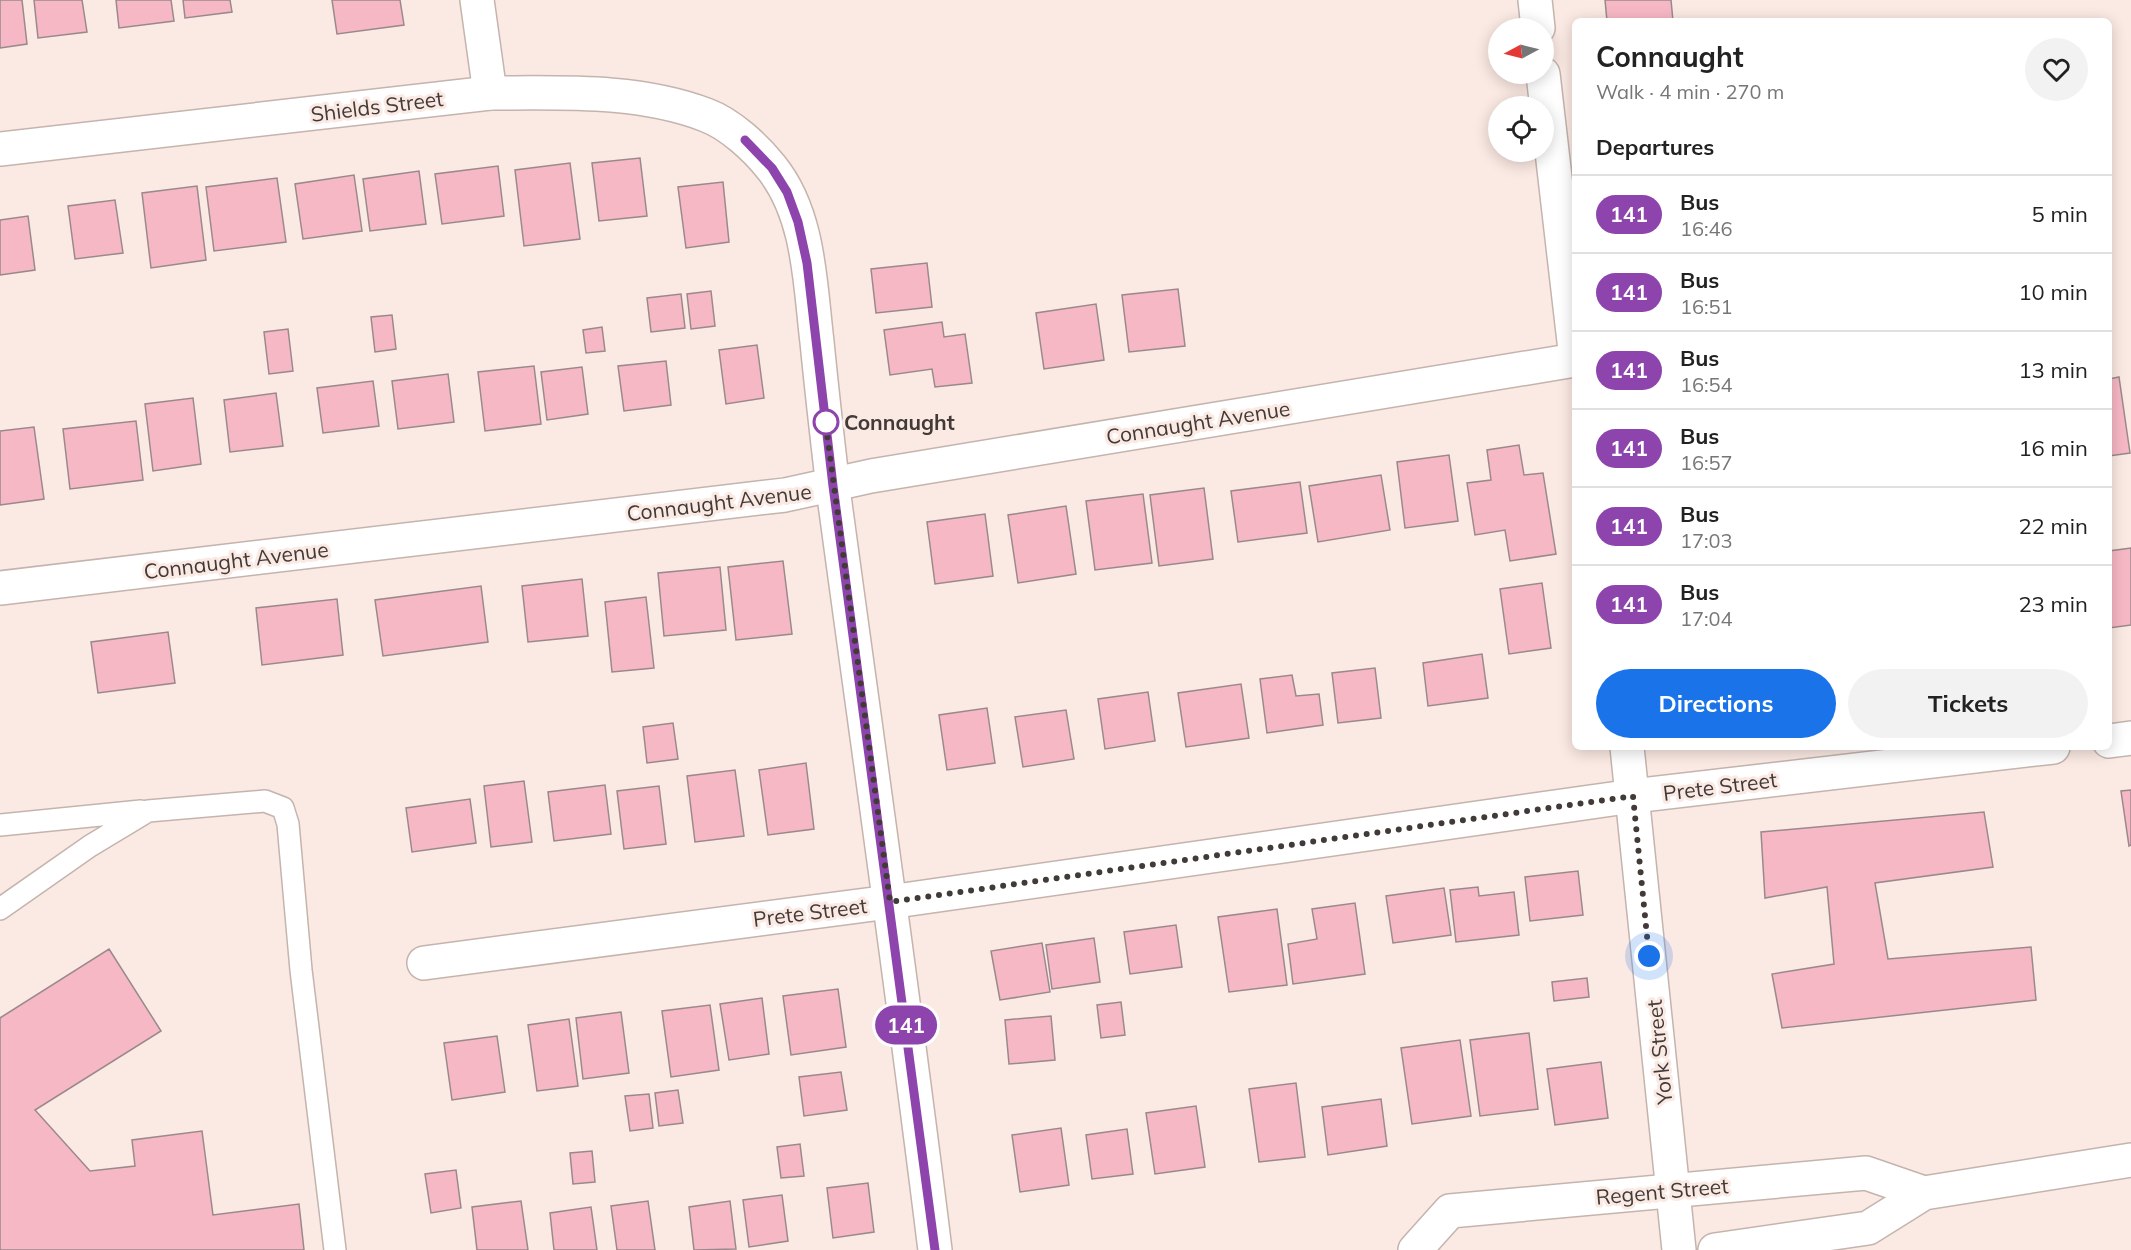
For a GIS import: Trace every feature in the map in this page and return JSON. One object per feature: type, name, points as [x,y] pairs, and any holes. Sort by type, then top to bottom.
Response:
[{"type":"street","points":[[477,0],[490,93]]},
{"type":"street","points":[[1535,0],[1537,18]]},
{"type":"street","points":[[1544,84],[1572,324]]},
{"type":"street","name":"Shields Street","points":[[0,149],[490,93],[569,93],[641,98],[708,116],[745,140],[772,168],[787,192],[798,222],[807,263],[833,486],[935,1250]]},
{"type":"street","name":"Connaught Avenue","points":[[0,588],[785,495],[871,476],[1572,360]]},
{"type":"street","points":[[2112,741],[2131,738]]},
{"type":"street","name":"York Street","points":[[1627,750],[1679,1250]]},
{"type":"street","name":"Prete Street","points":[[424,963],[890,902],[1633,796],[2027,750]]},
{"type":"street","name":"Regent Street","points":[[1715,1250],[1868,1228],[1924,1193],[2131,1160]]},
{"type":"street","name":"Regent Street","points":[[1415,1250],[1450,1211],[1866,1173],[1924,1193]]},
{"type":"lane","points":[[0,825],[265,801],[283,808],[288,824],[301,970],[335,1250]]},
{"type":"lane","points":[[0,909],[90,846],[148,811]]},
{"type":"building","points":[[0,0],[22,0],[27,44],[0,48]]},
{"type":"building","points":[[34,0],[82,0],[87,32],[38,38]]},
{"type":"building","points":[[116,0],[171,0],[174,21],[119,28]]},
{"type":"building","points":[[183,0],[230,0],[232,12],[185,18]]},
{"type":"building","points":[[332,0],[400,0],[404,25],[337,34]]},
{"type":"building","points":[[1605,0],[1671,0],[1673,18],[1607,18]]},
{"type":"building","points":[[640,158],[647,216],[599,221],[592,163]]},
{"type":"building","points":[[570,163],[580,239],[524,246],[515,170]]},
{"type":"building","points":[[498,166],[504,216],[442,224],[435,174]]},
{"type":"building","points":[[419,171],[426,224],[370,231],[363,179]]},
{"type":"building","points":[[354,175],[362,231],[303,239],[295,184]]},
{"type":"building","points":[[277,178],[286,242],[214,251],[206,187]]},
{"type":"building","points":[[723,182],[729,242],[686,248],[678,187]]},
{"type":"building","points":[[197,186],[206,260],[151,268],[142,193]]},
{"type":"building","points":[[115,200],[123,253],[75,259],[68,206]]},
{"type":"building","points":[[28,216],[35,270],[0,275],[0,220]]},
{"type":"building","points":[[927,263],[932,307],[876,313],[871,269]]},
{"type":"building","points":[[1178,289],[1185,346],[1129,352],[1122,295]]},
{"type":"building","points":[[711,291],[715,326],[691,329],[687,294]]},
{"type":"building","points":[[681,294],[685,328],[651,332],[647,298]]},
{"type":"building","points":[[1096,304],[1104,360],[1044,369],[1036,313]]},
{"type":"building","points":[[392,315],[396,349],[375,352],[371,317]]},
{"type":"building","points":[[942,322],[944,337],[965,334],[972,383],[935,387],[932,369],[890,375],[884,330]]},
{"type":"building","points":[[602,327],[605,351],[586,353],[583,330]]},
{"type":"building","points":[[288,329],[293,371],[269,374],[264,332]]},
{"type":"building","points":[[757,345],[764,398],[726,404],[719,350]]},
{"type":"building","points":[[666,361],[671,405],[624,411],[618,366]]},
{"type":"building","points":[[534,366],[541,424],[485,431],[478,372]]},
{"type":"building","points":[[582,367],[588,414],[547,420],[541,372]]},
{"type":"building","points":[[448,374],[454,422],[398,429],[392,381]]},
{"type":"building","points":[[2119,377],[2130,453],[2112,456],[2112,378]]},
{"type":"building","points":[[373,381],[379,426],[323,433],[317,388]]},
{"type":"building","points":[[276,393],[283,446],[230,452],[224,400]]},
{"type":"building","points":[[193,398],[201,464],[153,471],[145,404]]},
{"type":"building","points":[[136,421],[143,480],[70,489],[63,429]]},
{"type":"building","points":[[34,427],[44,499],[0,505],[0,431]]},
{"type":"building","points":[[1519,445],[1524,475],[1543,473],[1556,554],[1510,561],[1505,530],[1475,535],[1467,483],[1491,480],[1487,450]]},
{"type":"building","points":[[1449,455],[1458,521],[1405,528],[1397,462]]},
{"type":"building","points":[[1381,475],[1390,530],[1318,542],[1309,486]]},
{"type":"building","points":[[1300,482],[1307,533],[1238,542],[1231,491]]},
{"type":"building","points":[[1204,488],[1213,559],[1159,566],[1150,495]]},
{"type":"building","points":[[1143,494],[1152,563],[1095,570],[1086,501]]},
{"type":"building","points":[[1066,506],[1076,574],[1018,583],[1008,515]]},
{"type":"building","points":[[985,514],[993,576],[935,584],[927,522]]},
{"type":"building","points":[[2131,548],[2131,625],[2112,628],[2112,551]]},
{"type":"building","points":[[783,561],[792,634],[736,640],[728,567]]},
{"type":"building","points":[[720,567],[726,630],[664,636],[658,573]]},
{"type":"building","points":[[582,579],[588,636],[528,642],[522,586]]},
{"type":"building","points":[[1542,583],[1551,648],[1509,654],[1500,589]]},
{"type":"building","points":[[481,586],[488,642],[383,656],[375,600]]},
{"type":"building","points":[[646,597],[654,668],[612,672],[605,602]]},
{"type":"building","points":[[337,599],[343,655],[262,665],[256,608]]},
{"type":"building","points":[[168,632],[175,683],[98,693],[91,642]]},
{"type":"building","points":[[1482,654],[1488,698],[1428,706],[1423,663]]},
{"type":"building","points":[[1375,668],[1381,718],[1338,723],[1332,673]]},
{"type":"building","points":[[1292,675],[1296,696],[1319,694],[1323,725],[1267,733],[1260,679]]},
{"type":"building","points":[[1241,684],[1249,738],[1186,747],[1178,693]]},
{"type":"building","points":[[1148,692],[1155,741],[1105,749],[1098,699]]},
{"type":"building","points":[[987,708],[995,763],[947,770],[939,715]]},
{"type":"building","points":[[1066,710],[1074,759],[1023,767],[1015,717]]},
{"type":"building","points":[[673,723],[678,759],[647,763],[643,727]]},
{"type":"building","points":[[806,763],[814,829],[768,835],[759,770]]},
{"type":"building","points":[[735,770],[744,836],[695,842],[687,776]]},
{"type":"building","points":[[524,781],[532,842],[491,847],[484,786]]},
{"type":"building","points":[[605,785],[611,834],[554,841],[548,792]]},
{"type":"building","points":[[659,786],[666,844],[624,849],[617,791]]},
{"type":"building","points":[[2131,790],[2131,845],[2129,846],[2121,791]]},
{"type":"building","points":[[470,799],[476,843],[412,852],[406,808]]},
{"type":"building","points":[[1984,812],[1993,867],[1875,883],[1888,959],[2031,947],[2036,1000],[1782,1028],[1772,974],[1834,964],[1827,887],[1765,898],[1761,832]]},
{"type":"building","points":[[1578,871],[1583,915],[1530,921],[1525,877]]},
{"type":"building","points":[[1478,887],[1479,896],[1514,892],[1519,935],[1456,942],[1450,890]]},
{"type":"building","points":[[1444,888],[1451,935],[1393,943],[1386,896]]},
{"type":"building","points":[[1355,903],[1365,974],[1293,984],[1288,944],[1317,939],[1312,909]]},
{"type":"building","points":[[1277,909],[1287,985],[1229,992],[1218,917]]},
{"type":"building","points":[[1176,925],[1182,967],[1130,974],[1124,932]]},
{"type":"building","points":[[1094,938],[1100,982],[1052,989],[1046,945]]},
{"type":"building","points":[[1042,943],[1050,992],[1000,1000],[991,951]]},
{"type":"building","points":[[109,949],[161,1031],[35,1110],[90,1171],[135,1166],[132,1140],[202,1131],[213,1215],[299,1204],[304,1250],[0,1250],[0,1018]]},
{"type":"building","points":[[1587,978],[1589,997],[1554,1001],[1552,982]]},
{"type":"building","points":[[838,989],[846,1047],[791,1055],[783,996]]},
{"type":"building","points":[[762,998],[769,1054],[729,1060],[720,1004]]},
{"type":"building","points":[[1121,1002],[1125,1035],[1101,1038],[1097,1005]]},
{"type":"building","points":[[710,1005],[719,1070],[671,1077],[662,1011]]},
{"type":"building","points":[[621,1012],[629,1073],[583,1079],[576,1018]]},
{"type":"building","points":[[1051,1016],[1055,1060],[1009,1064],[1005,1020]]},
{"type":"building","points":[[569,1019],[578,1086],[537,1091],[528,1025]]},
{"type":"building","points":[[1529,1033],[1538,1109],[1480,1116],[1470,1040]]},
{"type":"building","points":[[497,1036],[505,1092],[452,1100],[444,1043]]},
{"type":"building","points":[[1460,1040],[1471,1116],[1412,1124],[1401,1048]]},
{"type":"building","points":[[1601,1062],[1608,1118],[1555,1125],[1547,1069]]},
{"type":"building","points":[[841,1072],[847,1110],[804,1116],[799,1077]]},
{"type":"building","points":[[1296,1083],[1305,1157],[1259,1162],[1249,1089]]},
{"type":"building","points":[[678,1090],[683,1123],[659,1126],[655,1093]]},
{"type":"building","points":[[649,1094],[653,1128],[630,1131],[625,1096]]},
{"type":"building","points":[[1381,1099],[1387,1146],[1328,1155],[1322,1107]]},
{"type":"building","points":[[1196,1106],[1205,1167],[1155,1174],[1146,1113]]},
{"type":"building","points":[[1061,1128],[1069,1185],[1020,1192],[1012,1135]]},
{"type":"building","points":[[1127,1129],[1133,1174],[1092,1179],[1086,1135]]},
{"type":"building","points":[[800,1144],[804,1176],[781,1178],[777,1147]]},
{"type":"building","points":[[592,1151],[595,1182],[573,1184],[570,1153]]},
{"type":"building","points":[[456,1170],[461,1208],[431,1213],[425,1174]]},
{"type":"building","points":[[868,1183],[874,1232],[833,1238],[827,1188]]},
{"type":"building","points":[[782,1195],[788,1241],[749,1247],[743,1200]]},
{"type":"building","points":[[521,1201],[528,1250],[477,1250],[472,1207]]},
{"type":"building","points":[[648,1201],[655,1250],[617,1250],[611,1206]]},
{"type":"building","points":[[730,1201],[736,1249],[694,1250],[689,1207]]},
{"type":"building","points":[[591,1207],[597,1250],[554,1250],[550,1213]]},
{"type":"bus line","name":"141","points":[[745,140],[772,168],[787,192],[798,222],[807,263],[833,486],[935,1250]]},
{"type":"place","name":"Connaught","points":[[826,422]]},
{"type":"route","points":[[826,422],[825,419],[890,902],[1633,796],[1649,956]]}]
